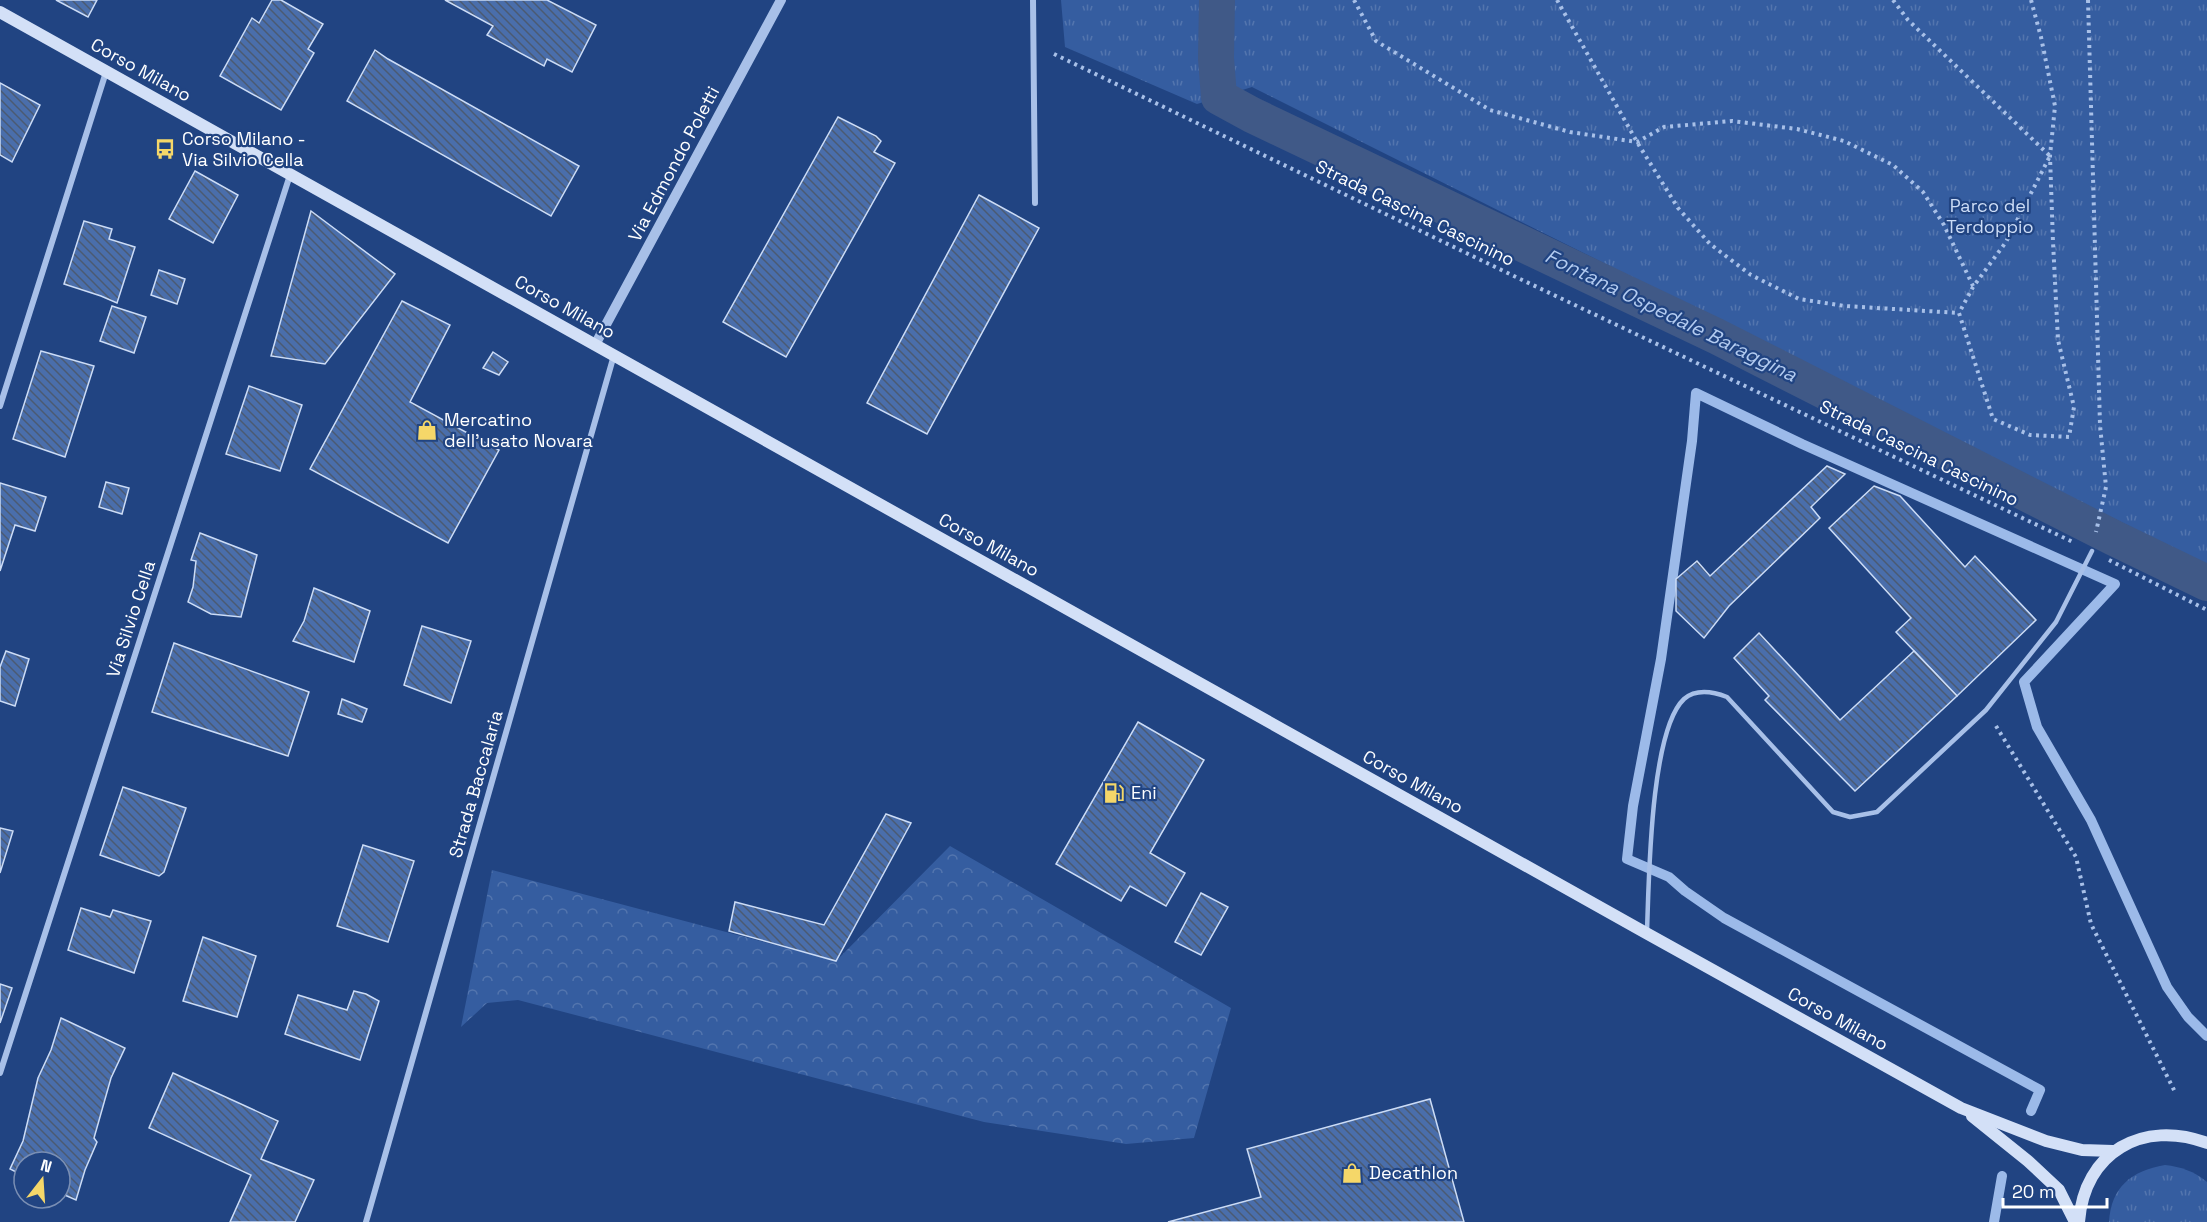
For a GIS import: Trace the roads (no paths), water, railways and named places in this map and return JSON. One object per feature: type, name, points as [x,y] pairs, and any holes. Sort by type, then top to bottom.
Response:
[{"type":"main road","name":"Corso Milano","points":[[0,12],[1961,1108],[2046,1141],[2082,1150],[2113,1151]]},
{"type":"main road","name":"Corso Milano","points":[[1961,1108],[2028,1161],[2059,1190],[2077,1222]]},
{"type":"main road","name":"Corso Milano","points":[[2077,1222],[2080,1204],[2090,1180],[2113,1151],[2131,1142],[2159,1134],[2188,1136],[2207,1143]]},
{"type":"street","name":"Via Edmondo Poletti","points":[[595,345],[781,0]]},
{"type":"street","points":[[1033,0],[1035,203]]},
{"type":"street","points":[[0,406],[106,71]]},
{"type":"street","name":"Via Silvio Cella","points":[[0,1073],[290,174]]},
{"type":"street","name":"Strada Baccalaria","points":[[366,1222],[614,355]]},
{"type":"lane","points":[[1646,933],[1656,783],[1668,726],[1675,711],[1686,698],[1699,692],[1713,692],[1727,697],[1833,812],[1850,817],[1877,812],[1986,710],[2055,622],[2091,551]]},
{"type":"waterway","name":"Fontana Ospedale Baraggina","points":[[1217,0],[1216,58],[1219,97],[1252,115],[1716,336],[2207,583]]},
{"type":"waterway","name":"Fontana Ospedale Baraggina","points":[[2031,1111],[2040,1090],[1724,918],[1669,877],[1627,859],[1633,806],[1661,659],[1692,441],[1696,393],[1802,444],[2115,584],[2024,682],[2037,727],[2091,820],[2167,987],[2188,1017],[2207,1036]]},
{"type":"waterway","points":[[1994,1222],[2002,1176]]},
{"type":"place","name":"Corso Milano - Via Silvio Cella","points":[[165,149]]},
{"type":"place","name":"Mercatino dell'usato Novara","points":[[427,430]]},
{"type":"place","name":"Eni","points":[[1114,793]]},
{"type":"place","name":"Decathlon","points":[[1352,1173]]},
{"type":"park label","name":"Parco del Terdoppio","points":[[1990,216]]}]
